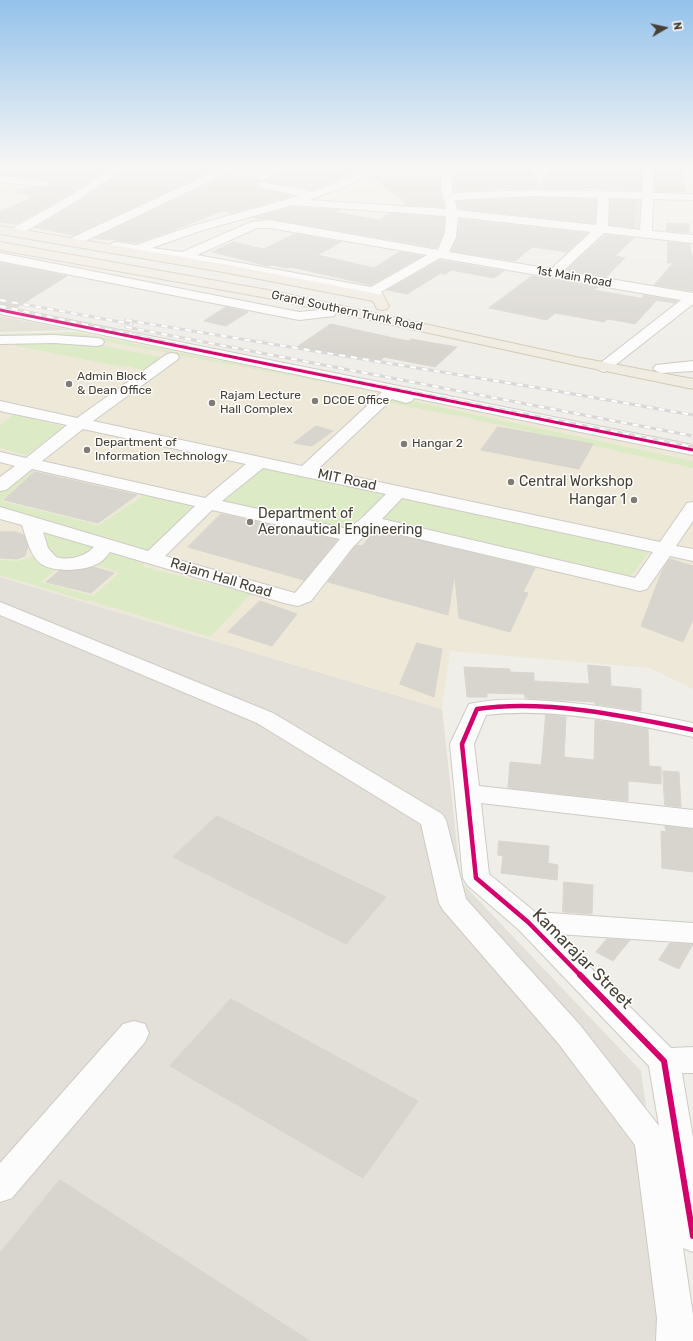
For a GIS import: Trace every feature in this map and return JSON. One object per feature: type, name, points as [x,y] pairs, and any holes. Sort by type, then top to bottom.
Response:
[{"type":"main road","points":[[14,231],[223,268],[378,299]]},
{"type":"main road","name":"Grand Southern Trunk Road","points":[[0,237],[235,277],[378,299],[609,363],[693,384]]},
{"type":"main road","name":"Grand Southern Trunk Road","points":[[0,246],[273,295],[609,363],[661,368],[693,374]]},
{"type":"main road","points":[[0,251],[329,313],[346,310]]},
{"type":"street","points":[[22,231],[137,250],[183,256],[378,299],[440,253],[451,237],[451,231]]},
{"type":"street","points":[[77,240],[97,231]]},
{"type":"street","points":[[137,250],[166,237],[186,231]]},
{"type":"street","name":"1st Main Road","points":[[183,256],[242,231]]},
{"type":"street","name":"1st Main Road","points":[[305,231],[693,297]]},
{"type":"street","points":[[554,273],[599,231]]},
{"type":"street","points":[[625,231],[693,239]]},
{"type":"street","points":[[0,257],[299,316],[329,313]]},
{"type":"street","points":[[609,363],[693,297]]},
{"type":"street","points":[[0,310],[693,450]]},
{"type":"street","points":[[0,340],[54,338],[90,341],[172,357],[389,394],[693,458]]},
{"type":"street","points":[[0,486],[79,424],[172,357]]},
{"type":"street","points":[[661,368],[693,366]]},
{"type":"street","points":[[306,471],[389,394]]},
{"type":"street","name":"MIT Road","points":[[2,408],[306,471],[693,555]]},
{"type":"street","points":[[0,457],[352,536]]},
{"type":"street","points":[[152,557],[208,504],[259,462]]},
{"type":"street","name":"Rajam Hall Road","points":[[0,513],[298,600],[304,597],[352,536],[365,523],[369,522],[399,491]]},
{"type":"street","points":[[369,522],[640,585],[693,507]]},
{"type":"street","points":[[30,522],[39,549],[49,561],[60,564],[82,563],[94,557],[107,544]]},
{"type":"street","points":[[0,608],[265,718],[433,820],[453,903],[569,1034],[651,1141],[675,1318],[675,1341]]},
{"type":"street","name":"Kamarajar Street","points":[[693,730],[636,718],[582,710],[497,705],[477,709],[462,744],[476,878],[528,922],[679,1060],[693,1236]]},
{"type":"street","points":[[466,793],[693,819]]},
{"type":"street","points":[[528,922],[693,933]]},
{"type":"street","points":[[0,1187],[134,1033]]},
{"type":"shaded area","points":[[630,231],[644,231],[644,232]]},
{"type":"shaded area","points":[[0,316],[71,330],[0,332]]},
{"type":"shaded area","points":[[78,332],[693,455],[693,689],[650,668],[450,651],[442,709],[0,577],[0,334]]},
{"type":"shaded area","points":[[0,577],[442,709],[461,882],[641,1071],[678,1341],[0,1341]]},
{"type":"green space","points":[[77,332],[384,393],[92,339],[0,338],[0,334]]},
{"type":"green space","points":[[2,343],[89,343],[165,358],[145,371],[128,366],[122,367]]},
{"type":"green space","points":[[392,397],[693,461],[693,468],[469,418],[385,402]]},
{"type":"green space","points":[[14,414],[64,427],[26,455],[0,448],[0,425]]},
{"type":"green space","points":[[30,467],[37,469],[1,501],[99,525],[146,494],[203,506],[151,553],[0,510],[0,491]]},
{"type":"green space","points":[[263,467],[650,551],[630,577],[360,516],[347,529],[225,501]]},
{"type":"green space","points":[[36,526],[101,545],[74,561],[52,559]]},
{"type":"green space","points":[[109,547],[145,559],[144,567],[251,594],[210,637],[0,575],[0,560],[18,561],[34,556],[59,567],[41,582],[93,596],[119,573],[90,563]]},
{"type":"building","points":[[49,231],[84,231],[74,235]]},
{"type":"building","points":[[110,231],[173,231],[136,243],[94,238]]},
{"type":"building","points":[[337,231],[444,231],[437,248]]},
{"type":"building","points":[[458,231],[566,231],[588,233],[567,252],[532,247],[515,261],[451,251],[457,237]]},
{"type":"building","points":[[667,231],[689,231],[689,233]]},
{"type":"building","points":[[295,234],[341,242],[318,255],[374,268],[399,252],[423,256],[371,285],[291,267],[268,266],[212,252],[233,242],[263,249]]},
{"type":"building","points":[[605,235],[634,238],[615,256],[625,258],[606,277],[566,270]]},
{"type":"building","points":[[668,242],[690,244],[691,254],[693,254],[693,291],[654,285],[673,263],[668,263]]},
{"type":"building","points":[[440,260],[504,271],[494,278],[451,270],[446,274],[441,273],[407,294],[387,290]]},
{"type":"building","points":[[0,263],[67,276],[16,308],[0,305]]},
{"type":"building","points":[[532,276],[598,287],[594,290],[656,301],[635,324],[608,319],[604,322],[555,313],[547,320],[489,308]]},
{"type":"building","points":[[644,295],[677,301],[674,303],[642,298]]},
{"type":"building","points":[[226,307],[248,312],[226,326],[204,321]]},
{"type":"building","points":[[331,324],[398,339],[409,341],[411,339],[457,347],[435,367],[384,357],[380,361],[297,347]]},
{"type":"building","points":[[316,426],[333,431],[312,446],[294,443]]},
{"type":"building","points":[[498,427],[593,444],[579,469],[481,450]]},
{"type":"building","points":[[35,472],[137,495],[98,523],[4,500]]},
{"type":"building","points":[[221,514],[337,540],[304,580],[188,547]]},
{"type":"building","points":[[375,530],[535,568],[523,592],[528,593],[510,632],[459,618],[455,578],[448,615],[328,582],[354,548],[357,545],[362,546]]},
{"type":"building","points":[[0,532],[16,532],[24,535],[28,546],[25,556],[17,559],[0,558]]},
{"type":"building","points":[[670,559],[693,566],[693,619],[683,642],[641,626],[662,571]]},
{"type":"building","points":[[93,567],[114,573],[91,593],[46,582],[59,571],[73,571]]},
{"type":"building","points":[[260,601],[297,614],[272,646],[228,632]]},
{"type":"building","points":[[417,643],[442,649],[434,697],[400,684]]},
{"type":"building","points":[[588,665],[610,667],[611,686],[641,689],[641,711],[595,704],[595,702],[525,698],[525,694],[487,693],[487,697],[467,697],[464,667],[510,669],[510,672],[534,673],[534,681],[589,684]]},
{"type":"building","points":[[546,715],[566,717],[564,757],[594,760],[595,720],[648,729],[649,766],[661,767],[661,784],[628,781],[628,801],[508,788],[510,762],[541,765]]},
{"type":"building","points":[[663,771],[679,772],[681,807],[665,805]]},
{"type":"building","points":[[217,816],[386,897],[346,944],[173,857]]},
{"type":"building","points":[[665,826],[693,829],[693,872],[662,868],[661,831],[666,832]]},
{"type":"building","points":[[499,841],[549,846],[548,863],[558,865],[557,880],[501,873],[503,856],[498,855]]},
{"type":"building","points":[[564,882],[593,885],[592,914],[563,912]]},
{"type":"building","points":[[607,939],[630,940],[613,961],[596,952]]},
{"type":"building","points":[[670,943],[693,944],[679,969],[659,960]]},
{"type":"building","points":[[231,999],[418,1101],[363,1178],[170,1066]]},
{"type":"building","points":[[60,1180],[310,1341],[0,1341],[0,1253]]},
{"type":"railway","points":[[6,301],[0,300],[132,324]]},
{"type":"railway","points":[[0,306],[239,358],[693,447]]},
{"type":"railway","points":[[126,320],[693,415]]},
{"type":"railway","points":[[126,327],[693,436]]},
{"type":"cycle path","points":[[0,310],[693,450]]},
{"type":"cycle path","points":[[693,730],[636,719],[558,708],[501,706],[477,709],[462,744],[476,878],[528,922],[664,1061],[693,1236]]},
{"type":"place","name":"Admin Block & Dean Office","points":[[69,384]]},
{"type":"place","name":"DCOE Office","points":[[315,401]]},
{"type":"place","name":"Rajam Lecture Hall Complex","points":[[212,403]]},
{"type":"place","name":"Hangar 2","points":[[404,444]]},
{"type":"place","name":"Department of Information Technology","points":[[87,450]]},
{"type":"place","name":"Central Workshop","points":[[511,482]]},
{"type":"place","name":"Hangar 1","points":[[634,500]]},
{"type":"place","name":"Department of Aeronautical Engineering","points":[[250,522]]}]
